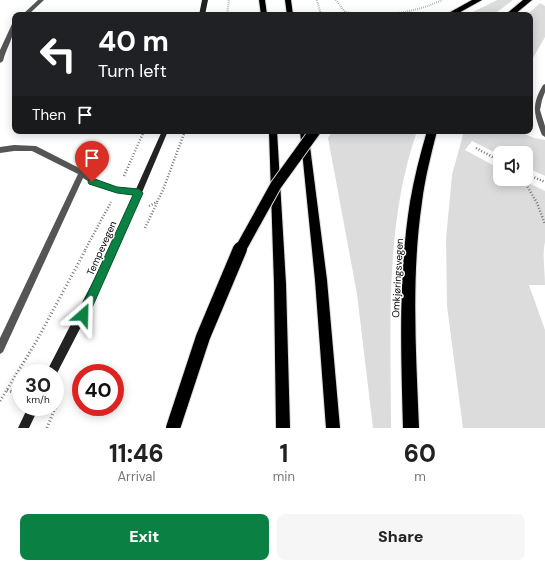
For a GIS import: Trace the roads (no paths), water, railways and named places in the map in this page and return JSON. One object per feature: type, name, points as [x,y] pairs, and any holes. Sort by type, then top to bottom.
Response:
[{"type":"highway","points":[[455,12],[478,0]]},
{"type":"highway","points":[[513,12],[528,0]]},
{"type":"highway","points":[[173,428],[184,390],[208,326],[252,225],[271,192],[313,134]]},
{"type":"highway","name":"Omkjøringsvegen","points":[[411,428],[409,323],[411,246],[419,184],[431,134]]},
{"type":"highway","points":[[410,391],[420,428]]},
{"type":"main road","points":[[262,0],[264,12]]},
{"type":"main road","points":[[288,0],[290,12]]},
{"type":"main road","points":[[273,134],[280,284],[283,428]]},
{"type":"main road","points":[[304,134],[321,280],[333,428]]},
{"type":"street","points":[[203,12],[205,0]]},
{"type":"street","name":"Tempevegen","points":[[57,364],[83,315],[139,193],[164,134]]},
{"type":"street","points":[[23,428],[29,416]]},
{"type":"lane","points":[[28,12],[41,0]]},
{"type":"lane","points":[[0,61],[2,52],[12,30]]},
{"type":"lane","points":[[545,86],[536,105],[536,112],[545,135]]},
{"type":"lane","points":[[0,150],[33,148],[82,173],[92,182],[111,188],[139,193]]},
{"type":"lane","points":[[0,349],[82,173]]}]
